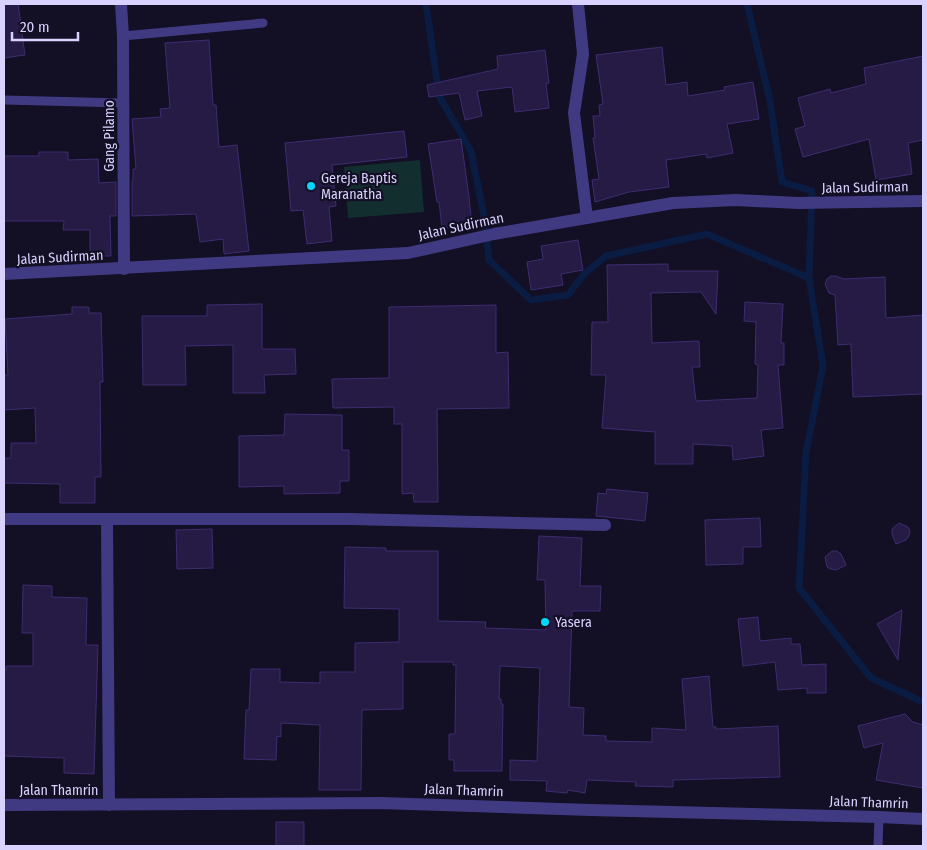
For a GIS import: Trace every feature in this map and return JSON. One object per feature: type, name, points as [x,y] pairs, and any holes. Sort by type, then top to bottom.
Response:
[{"type":"street","name":"Gang Pilamo","points":[[121,4],[124,36],[124,269]]},
{"type":"street","points":[[578,4],[583,54],[574,113],[587,218]]},
{"type":"street","name":"Jalan Sudirman","points":[[4,274],[124,269],[408,252],[494,234],[673,203],[736,200],[798,204],[923,201]]},
{"type":"street","points":[[4,519],[350,519],[605,525]]},
{"type":"street","points":[[107,520],[109,805]]},
{"type":"street","name":"Jalan Thamrin","points":[[4,805],[380,802],[879,816],[923,819]]},
{"type":"lane","points":[[124,36],[263,23]]},
{"type":"lane","points":[[4,100],[124,103]]},
{"type":"lane","points":[[878,846],[879,816]]},
{"type":"green space","points":[[420,160],[424,212],[348,218],[344,167]]},
{"type":"building","points":[[4,4],[18,4],[25,55],[4,58]]},
{"type":"building","points":[[209,40],[213,105],[216,105],[219,147],[237,145],[249,251],[224,254],[223,239],[200,242],[196,214],[132,216],[133,169],[136,169],[132,119],[161,117],[160,109],[170,108],[165,43]]},
{"type":"building","points":[[662,47],[666,85],[687,82],[688,96],[725,90],[724,87],[753,82],[759,119],[727,124],[733,153],[707,158],[706,154],[666,160],[669,187],[629,192],[595,202],[592,180],[599,179],[593,138],[595,138],[593,116],[600,116],[599,105],[603,104],[596,55]]},
{"type":"building","points":[[545,50],[549,83],[546,84],[549,108],[515,112],[512,87],[477,91],[482,116],[465,120],[459,93],[429,97],[427,85],[498,69],[497,56]]},
{"type":"building","points":[[923,56],[923,140],[908,143],[912,174],[876,180],[869,139],[803,157],[795,129],[805,126],[798,98],[830,89],[831,93],[866,84],[864,68]]},
{"type":"building","name":"Gereja Baptis Maranatha","points":[[404,131],[407,157],[332,165],[336,206],[329,207],[332,241],[307,244],[303,210],[291,211],[285,143]]},
{"type":"building","points":[[461,139],[472,225],[442,228],[428,144]]},
{"type":"building","points":[[39,152],[68,152],[68,160],[98,159],[99,183],[116,182],[116,216],[110,216],[111,256],[90,256],[90,230],[63,230],[64,221],[4,221],[4,156],[39,156]]},
{"type":"building","points":[[578,240],[583,270],[561,274],[563,285],[531,290],[527,262],[543,259],[541,246]]},
{"type":"building","points":[[668,264],[668,271],[718,271],[716,314],[701,292],[651,293],[652,343],[699,341],[700,367],[692,367],[696,401],[757,398],[758,365],[755,364],[756,322],[744,321],[745,302],[783,304],[781,343],[784,343],[784,365],[778,365],[783,428],[761,430],[764,456],[733,460],[732,446],[693,444],[693,464],[655,464],[655,432],[602,428],[606,375],[591,375],[592,322],[608,322],[607,265]]},
{"type":"building","points":[[831,276],[844,279],[885,277],[886,318],[923,315],[923,394],[853,397],[851,344],[838,345],[835,295],[829,293],[825,284]]},
{"type":"building","points":[[262,304],[262,349],[295,349],[296,374],[264,375],[265,393],[233,393],[233,345],[185,346],[186,385],[143,385],[142,316],[207,316],[207,305]]},
{"type":"building","points":[[496,305],[496,353],[508,352],[509,408],[437,409],[438,502],[414,502],[413,493],[402,494],[402,424],[394,424],[394,407],[333,408],[332,379],[389,378],[389,307]]},
{"type":"building","points":[[72,307],[89,307],[89,313],[101,313],[103,382],[100,382],[101,477],[95,477],[95,503],[60,503],[60,484],[4,483],[4,458],[11,458],[11,443],[36,443],[35,408],[4,410],[4,375],[8,375],[5,319],[72,314]]},
{"type":"building","points":[[285,414],[342,415],[342,450],[349,450],[349,481],[340,481],[340,493],[284,494],[284,486],[239,487],[239,436],[284,435]]},
{"type":"building","points":[[607,489],[648,493],[645,521],[596,516],[598,493],[606,494]]},
{"type":"building","points":[[760,518],[761,547],[743,547],[743,564],[706,565],[705,520]]},
{"type":"building","points":[[899,523],[908,527],[910,531],[906,540],[896,544],[892,529]]},
{"type":"building","points":[[212,529],[213,568],[177,569],[176,530]]},
{"type":"building","points":[[539,536],[582,538],[580,586],[601,586],[600,611],[572,611],[569,707],[584,708],[583,735],[606,736],[606,741],[652,742],[652,728],[686,730],[682,679],[709,676],[713,727],[716,727],[716,729],[778,726],[780,777],[673,780],[673,787],[635,786],[636,782],[587,780],[585,793],[568,790],[567,793],[546,791],[547,781],[510,780],[510,760],[537,761],[540,668],[500,666],[499,699],[501,699],[501,704],[503,704],[502,771],[454,771],[454,760],[449,760],[449,734],[455,734],[456,665],[453,665],[453,662],[403,662],[403,709],[362,710],[361,790],[319,790],[320,725],[281,723],[281,737],[277,736],[276,760],[244,759],[246,710],[249,710],[251,669],[280,669],[280,682],[320,683],[320,672],[355,672],[355,643],[399,642],[399,609],[344,608],[345,547],[386,548],[386,551],[438,551],[438,621],[486,622],[485,628],[546,630],[545,580],[537,580]]},
{"type":"building","points":[[832,551],[837,551],[841,554],[846,565],[836,570],[827,567],[825,557]]},
{"type":"building","points":[[23,585],[52,586],[52,597],[87,598],[86,645],[98,645],[94,774],[64,773],[64,758],[4,756],[4,670],[6,670],[6,666],[33,666],[33,633],[22,633]]},
{"type":"building","points":[[902,610],[898,660],[877,624]]},
{"type":"building","points":[[758,617],[760,641],[791,638],[791,644],[800,644],[802,665],[826,664],[826,693],[807,693],[807,688],[778,690],[775,662],[743,666],[738,619]]},
{"type":"building","points":[[905,714],[913,722],[923,725],[923,788],[876,780],[883,743],[864,748],[858,726]]},
{"type":"building","points":[[276,822],[304,822],[304,846],[276,846]]},
{"type":"waterway","points":[[426,4],[439,96],[471,151],[485,221],[489,260],[531,300],[568,295],[585,273],[606,256],[707,234],[809,278],[823,366],[806,453],[799,588],[871,678],[923,702]]},
{"type":"waterway","points":[[747,4],[770,101],[782,182],[812,191],[809,278]]},
{"type":"place","name":"Gereja Baptis Maranatha","points":[[311,186]]},
{"type":"place","name":"Yasera","points":[[545,622]]}]
